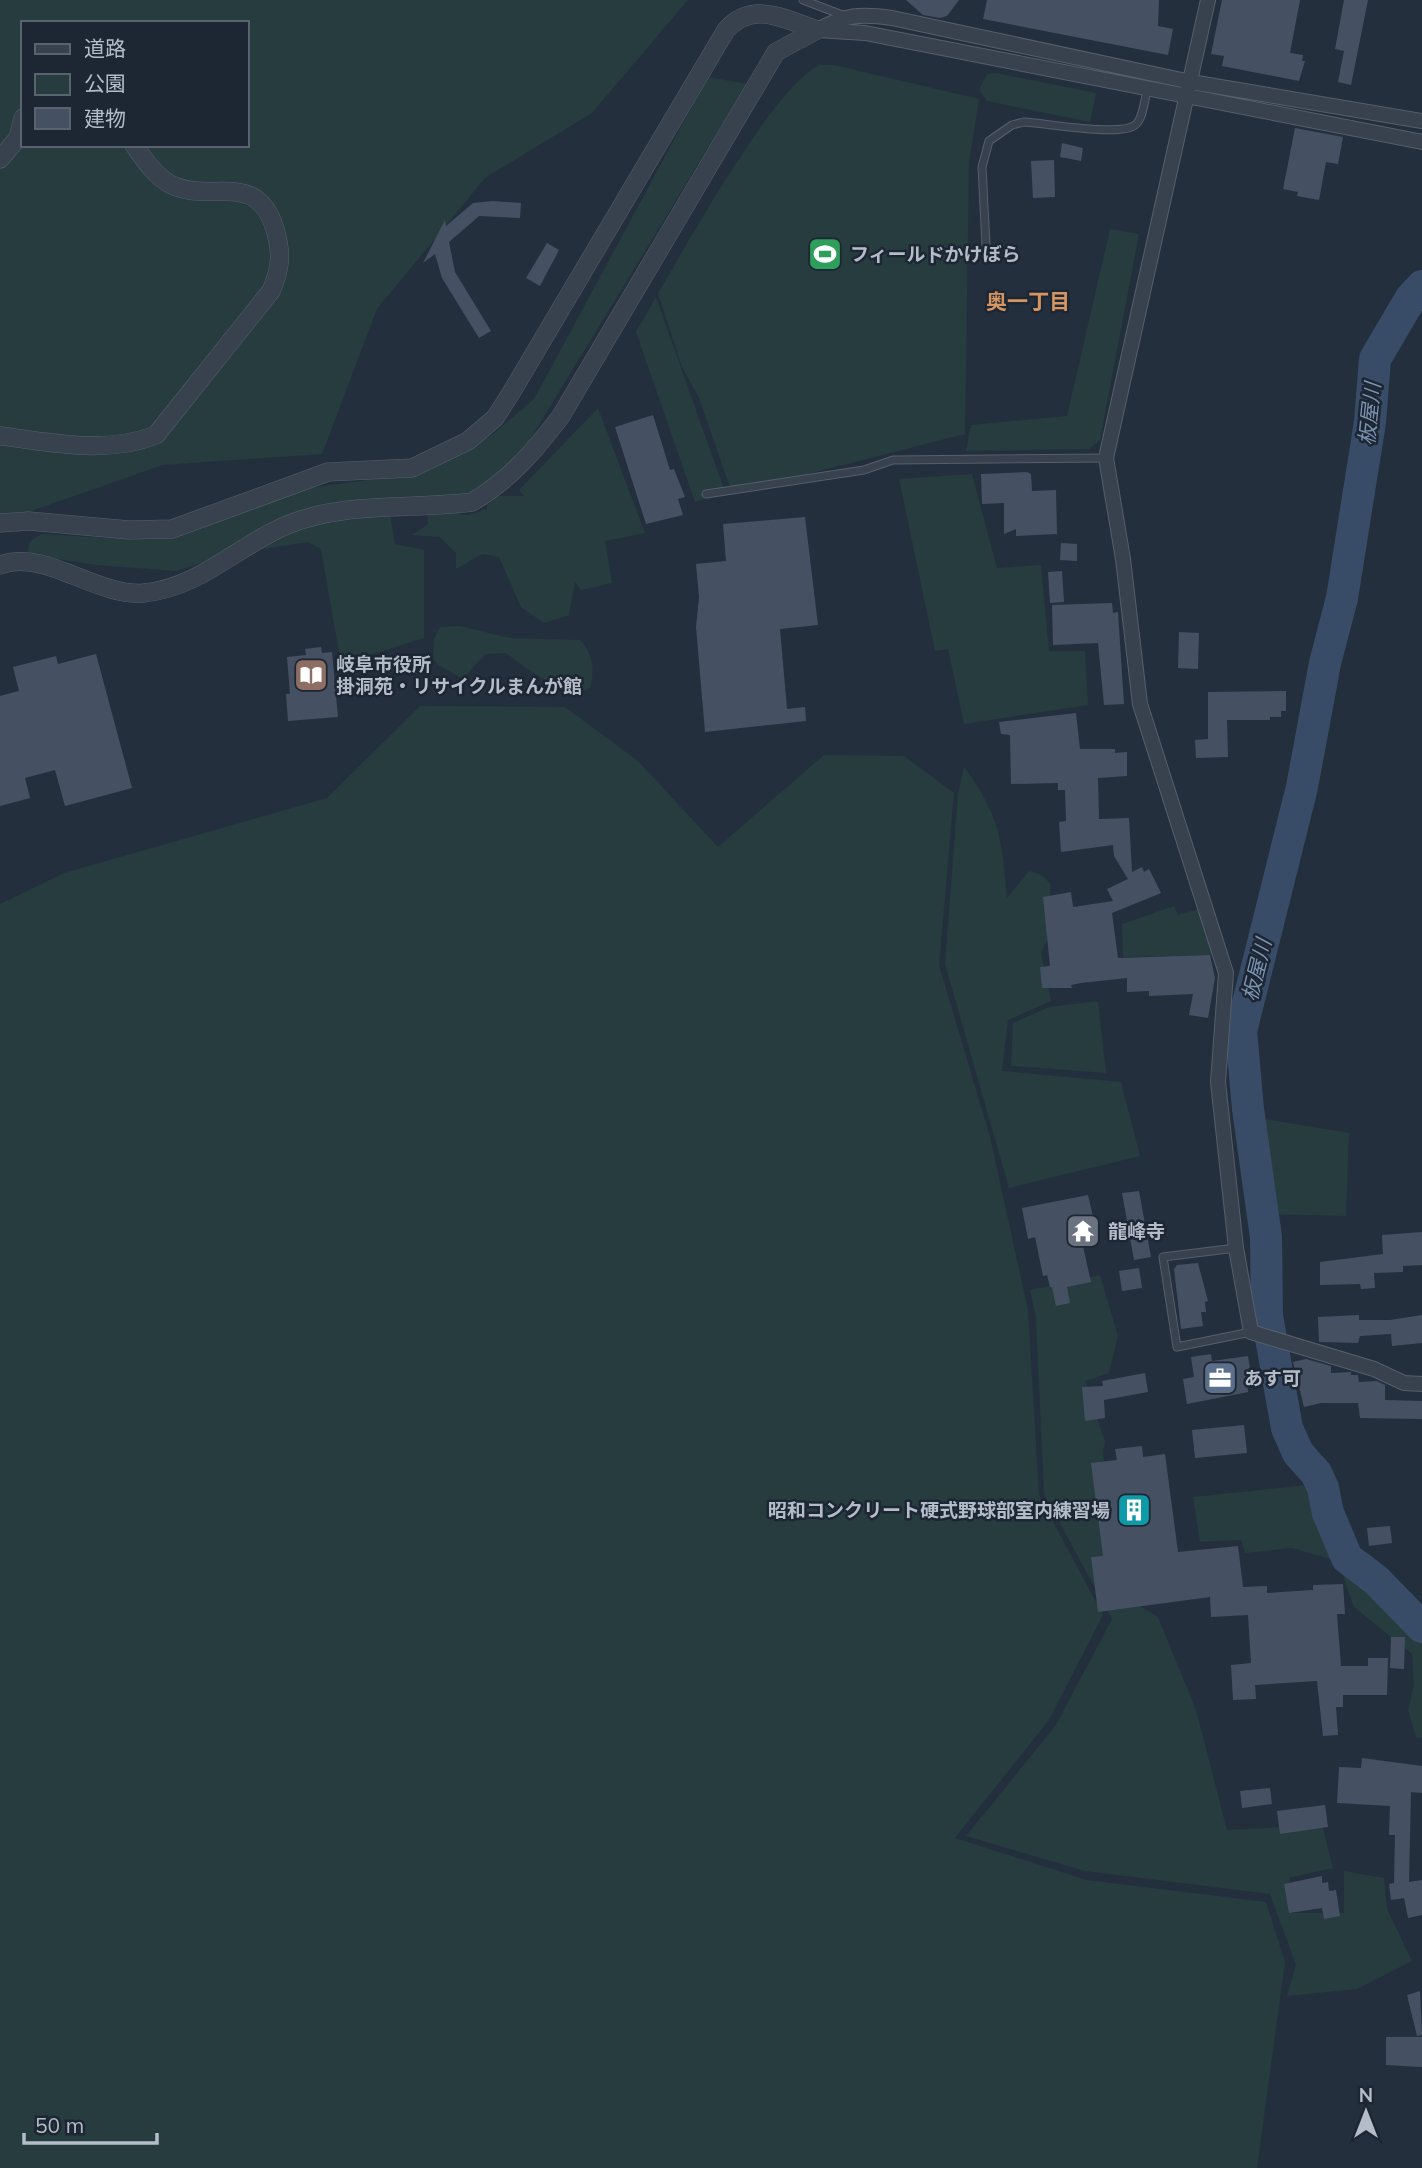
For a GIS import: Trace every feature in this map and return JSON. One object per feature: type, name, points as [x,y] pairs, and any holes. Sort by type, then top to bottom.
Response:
[{"type":"street","points":[[1208,0],[1106,458],[1123,559],[1140,704],[1226,972],[1218,1082],[1236,1248],[1256,1332],[1374,1369],[1404,1383],[1422,1384]]},
{"type":"street","points":[[0,523],[29,521],[129,530],[172,529],[328,472],[412,468],[468,441],[495,418],[511,393],[726,30],[737,17],[752,13],[774,15],[817,30],[865,33],[1147,89],[1189,89],[1422,121]]},
{"type":"street","points":[[0,565],[35,562],[108,590],[143,593],[180,585],[217,568],[286,525],[322,513],[460,504],[472,502],[492,491],[530,457],[561,416],[776,52],[845,16],[864,14],[892,18],[1422,142]]},
{"type":"street","points":[[845,16],[865,33]]},
{"type":"street","points":[[0,159],[18,138],[21,126]]},
{"type":"street","points":[[0,436],[104,447],[133,444],[156,435],[271,291],[279,272],[282,250],[273,222],[262,202],[243,193],[171,185],[154,171],[136,147]]},
{"type":"lane","points":[[803,0],[845,16]]},
{"type":"lane","points":[[986,245],[982,167],[989,141],[1012,125],[1024,122],[1111,130],[1133,127],[1138,123],[1147,89]]},
{"type":"lane","points":[[706,494],[864,470],[892,460],[1106,458]]},
{"type":"lane","points":[[1236,1248],[1163,1257],[1177,1347],[1256,1332]]},
{"type":"green space","points":[[0,0],[688,0],[592,113],[485,178],[377,309],[322,454],[163,465],[17,516],[0,534]]},
{"type":"green space","name":"フィールドかけぼら","points":[[820,65],[834,65],[979,99],[969,162],[965,434],[732,493],[699,398],[682,367],[658,294],[757,133],[802,78]]},
{"type":"green space","points":[[996,73],[1096,93],[1090,122],[987,101],[979,90],[987,74]]},
{"type":"green space","points":[[708,77],[747,84],[512,469],[449,507],[462,514],[485,509],[487,512],[487,505],[497,496],[524,496],[519,490],[598,408],[645,533],[605,541],[612,583],[581,590],[575,582],[569,615],[544,623],[521,607],[499,557],[482,554],[456,569],[456,553],[440,537],[412,535],[428,524],[427,508],[390,514],[395,544],[424,550],[424,638],[341,664],[321,549],[308,542],[230,554],[176,571],[96,565],[27,554],[30,541],[42,534],[109,538],[166,535],[308,488],[421,473],[493,434],[534,399]]},
{"type":"green space","points":[[1110,229],[1139,234],[1100,440],[1089,449],[966,451],[971,425],[1067,416]]},
{"type":"green space","points":[[656,297],[725,492],[695,502],[636,332]]},
{"type":"green space","points":[[972,474],[997,568],[1041,565],[1049,651],[1085,651],[1088,705],[964,724],[948,649],[935,651],[899,479]]},
{"type":"green space","points":[[460,626],[510,638],[580,640],[592,662],[590,688],[581,691],[559,687],[506,653],[485,654],[463,679],[438,665],[433,658],[434,639],[440,627]]},
{"type":"green space","points":[[420,706],[565,707],[638,761],[718,847],[824,755],[904,756],[954,793],[939,965],[990,1137],[1028,1310],[1039,1495],[1103,1615],[1049,1720],[955,1838],[1087,1880],[1266,1902],[1285,1962],[1257,2168],[0,2168],[0,904],[64,873],[327,798]]},
{"type":"green space","points":[[964,767],[985,800],[997,829],[1007,898],[1029,871],[1041,875],[1050,883],[1050,934],[1041,953],[1051,1001],[1008,1020],[1002,1071],[1121,1082],[1140,1156],[1009,1188],[945,964],[958,794]]},
{"type":"green space","points":[[1174,906],[1178,915],[1199,909],[1214,955],[1123,957],[1122,924]]},
{"type":"green space","points":[[1098,1001],[1106,1073],[1011,1066],[1013,1023],[1049,1007]]},
{"type":"green space","points":[[1258,1118],[1349,1133],[1346,1216],[1266,1214]]},
{"type":"green space","points":[[1100,1275],[1118,1336],[1109,1373],[1085,1381],[1105,1442],[1103,1451],[1118,1593],[1158,1617],[1196,1710],[1227,1830],[1322,1825],[1333,1868],[1289,1878],[1292,1913],[1344,1913],[1344,1871],[1384,1878],[1387,1909],[1412,1961],[1357,1989],[1287,1996],[1296,1965],[1270,1894],[1085,1871],[966,1836],[1056,1725],[1112,1619],[1044,1494],[1036,1318],[1030,1290]]},
{"type":"green space","points":[[1307,1485],[1351,1573],[1422,1636],[1422,1738],[1416,1737],[1408,1710],[1414,1685],[1412,1654],[1354,1607],[1338,1561],[1292,1548],[1245,1553],[1241,1540],[1200,1542],[1193,1497]]},
{"type":"building","points":[[906,0],[959,0],[947,16],[940,18],[923,15]]},
{"type":"building","points":[[987,0],[1159,0],[1158,26],[1173,29],[1168,55],[983,19]]},
{"type":"building","points":[[1222,0],[1300,0],[1290,53],[1303,55],[1302,61],[1305,61],[1299,81],[1222,66],[1224,56],[1211,54]]},
{"type":"building","points":[[1344,0],[1368,0],[1351,85],[1338,82],[1344,51],[1335,49]]},
{"type":"building","points":[[1295,128],[1343,137],[1338,164],[1326,162],[1319,200],[1297,196],[1298,192],[1283,189]]},
{"type":"building","points":[[1062,143],[1083,148],[1081,161],[1060,157]]},
{"type":"building","points":[[1054,160],[1055,197],[1033,198],[1031,161]]},
{"type":"building","points":[[473,203],[521,203],[520,218],[479,216],[449,242],[455,272],[491,331],[479,338],[442,278],[435,254],[423,263],[445,220],[446,226]]},
{"type":"building","points":[[547,243],[559,250],[540,286],[526,278]]},
{"type":"building","points":[[653,415],[670,470],[674,469],[685,497],[678,499],[683,515],[646,524],[615,427]]},
{"type":"building","points":[[981,474],[1031,474],[1032,491],[1056,490],[1057,534],[1016,536],[1016,529],[1004,534],[1004,503],[982,504]]},
{"type":"building","points":[[805,517],[818,625],[780,629],[787,709],[805,707],[806,721],[705,732],[696,627],[699,597],[696,564],[726,561],[723,524]]},
{"type":"building","points":[[1061,543],[1077,544],[1077,561],[1060,560]]},
{"type":"building","points":[[1062,571],[1064,602],[1050,603],[1048,572]]},
{"type":"building","points":[[1112,603],[1113,613],[1118,612],[1124,704],[1104,705],[1098,643],[1053,645],[1052,605]]},
{"type":"building","points":[[1179,632],[1199,633],[1198,669],[1178,668]]},
{"type":"building","name":"岐阜市役所 掛洞苑・リサイクルまんが館","points":[[321,647],[322,653],[332,652],[338,717],[288,721],[286,694],[290,694],[287,657],[306,655],[305,649]]},
{"type":"building","points":[[96,654],[132,788],[65,806],[55,770],[25,778],[30,798],[0,806],[0,696],[19,691],[13,667],[56,656],[58,664]]},
{"type":"building","points":[[1286,691],[1286,711],[1281,711],[1281,717],[1270,717],[1270,720],[1227,720],[1228,757],[1196,758],[1195,740],[1208,739],[1208,692]]},
{"type":"building","points":[[1076,713],[1080,749],[1115,749],[1115,753],[1127,752],[1127,776],[1098,778],[1099,819],[1129,818],[1132,872],[1142,867],[1144,872],[1149,869],[1161,893],[1112,913],[1118,958],[1210,955],[1215,978],[1208,1018],[1189,1015],[1193,994],[1149,996],[1149,991],[1127,992],[1127,978],[1081,983],[1071,985],[1072,988],[1042,988],[1040,967],[1050,966],[1043,897],[1071,892],[1073,907],[1113,901],[1107,889],[1128,879],[1114,856],[1113,845],[1061,852],[1059,822],[1066,821],[1065,790],[1058,790],[1058,783],[1011,784],[1010,735],[1001,734],[999,722]]},
{"type":"building","points":[[1139,1191],[1151,1257],[1134,1260],[1122,1193]]},
{"type":"building","points":[[1088,1195],[1096,1229],[1080,1233],[1091,1282],[1067,1287],[1070,1303],[1056,1306],[1047,1275],[1043,1276],[1035,1237],[1028,1239],[1022,1208]]},
{"type":"building","points":[[1422,1232],[1422,1265],[1403,1266],[1403,1272],[1374,1273],[1375,1288],[1361,1289],[1360,1284],[1320,1285],[1320,1262],[1383,1254],[1382,1235]]},
{"type":"building","points":[[1198,1263],[1208,1301],[1205,1302],[1206,1312],[1201,1312],[1203,1326],[1181,1329],[1174,1269],[1177,1265]]},
{"type":"building","points":[[1139,1268],[1142,1288],[1122,1291],[1119,1271]]},
{"type":"building","points":[[1359,1315],[1359,1320],[1390,1320],[1422,1315],[1422,1343],[1392,1346],[1391,1334],[1360,1336],[1358,1343],[1319,1342],[1318,1317]]},
{"type":"building","name":"あす可","points":[[1211,1354],[1212,1361],[1248,1356],[1252,1383],[1247,1383],[1248,1392],[1187,1404],[1183,1379],[1194,1377],[1191,1357]]},
{"type":"building","points":[[1306,1359],[1331,1366],[1331,1373],[1351,1372],[1351,1375],[1358,1375],[1359,1382],[1377,1381],[1385,1385],[1385,1400],[1422,1401],[1422,1419],[1360,1418],[1358,1403],[1321,1403],[1304,1407],[1293,1362]]},
{"type":"building","points":[[1145,1373],[1148,1392],[1104,1400],[1105,1418],[1085,1421],[1082,1387],[1103,1386],[1102,1381]]},
{"type":"building","points":[[1244,1425],[1247,1453],[1195,1458],[1192,1430]]},
{"type":"building","points":[[1142,1446],[1143,1457],[1165,1454],[1178,1552],[1238,1546],[1243,1587],[1267,1586],[1267,1593],[1313,1590],[1313,1585],[1343,1584],[1345,1614],[1337,1614],[1341,1666],[1368,1666],[1368,1658],[1388,1658],[1387,1695],[1343,1695],[1343,1707],[1336,1707],[1338,1735],[1323,1736],[1317,1681],[1255,1685],[1256,1699],[1233,1700],[1231,1665],[1251,1663],[1248,1615],[1211,1617],[1210,1597],[1098,1612],[1091,1557],[1103,1556],[1091,1463],[1117,1460],[1115,1449]]},
{"type":"building","points":[[1390,1526],[1392,1543],[1369,1546],[1367,1528]]},
{"type":"building","points":[[1391,1637],[1405,1637],[1404,1669],[1390,1668]]},
{"type":"building","points":[[1362,1758],[1422,1766],[1422,1793],[1411,1792],[1409,1882],[1422,1880],[1422,1915],[1408,1918],[1404,1898],[1391,1900],[1389,1884],[1394,1883],[1395,1835],[1389,1835],[1390,1806],[1337,1803],[1339,1767],[1361,1768]]},
{"type":"building","points":[[1270,1788],[1272,1804],[1242,1808],[1240,1791]]},
{"type":"building","points":[[1325,1805],[1328,1827],[1280,1834],[1277,1811]]},
{"type":"building","points":[[1322,1876],[1322,1883],[1328,1882],[1329,1891],[1336,1890],[1340,1916],[1324,1919],[1322,1908],[1289,1913],[1284,1884]]},
{"type":"building","points":[[1420,1991],[1422,2035],[1417,2036],[1407,1995]]},
{"type":"building","points":[[1386,2037],[1422,2037],[1422,2067],[1386,2065]]},
{"type":"waterway","name":"板屋川","points":[[1422,286],[1411,298],[1375,359],[1370,422],[1342,598],[1325,663],[1302,787],[1241,1031],[1248,1109],[1266,1237],[1267,1316],[1287,1428],[1298,1453],[1316,1473],[1323,1488],[1328,1513],[1347,1558],[1376,1580],[1422,1627]]},
{"type":"place","name":"フィールドかけぼら","points":[[825,254]]},
{"type":"place","name":"岐阜市役所 掛洞苑・リサイクルまんが館","points":[[311,675]]},
{"type":"place","name":"龍峰寺","points":[[1083,1231]]},
{"type":"place","name":"あす可","points":[[1220,1378]]},
{"type":"place","name":"昭和コンクリート硬式野球部室内練習場","points":[[1134,1510]]},
{"type":"district","name":"奥一丁目","points":[[1028,302]]}]
